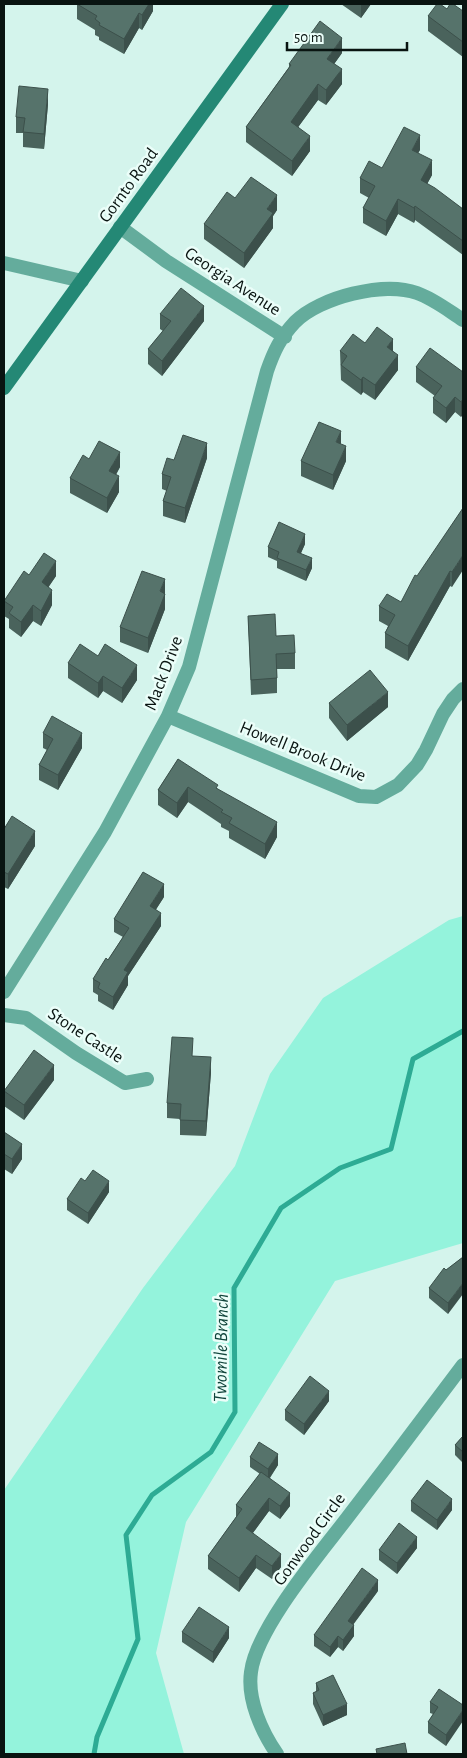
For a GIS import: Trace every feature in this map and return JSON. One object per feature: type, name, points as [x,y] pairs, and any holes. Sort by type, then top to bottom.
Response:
[{"type":"main road","name":"Gornto Road","points":[[4,388],[282,4]]},
{"type":"street","name":"Georgia Avenue","points":[[120,227],[166,261],[284,337],[296,322],[316,307],[371,290],[398,289],[417,293],[463,320]]},
{"type":"street","points":[[4,263],[82,281]]},
{"type":"street","name":"Mack Drive","points":[[4,992],[105,832],[168,716],[189,667],[267,371],[275,348],[284,337]]},
{"type":"street","name":"Howell Brook Drive","points":[[168,716],[359,796],[376,797],[398,785],[417,765],[443,714],[453,699],[463,689]]},
{"type":"street","name":"Stone Castle","points":[[4,1015],[26,1018],[76,1053],[125,1083],[147,1079]]},
{"type":"street","name":"Gonwood Circle","points":[[276,1754],[266,1737],[251,1692],[251,1672],[256,1654],[265,1634],[321,1553],[463,1365]]},
{"type":"green space","points":[[463,916],[463,1243],[335,1281],[186,1522],[156,1653],[184,1754],[4,1754],[4,1490],[143,1288],[235,1166],[270,1074],[323,998],[449,920]]},
{"type":"building","points":[[77,4],[149,4],[142,15],[139,13],[124,39],[99,25],[100,23],[95,19],[97,16]]},
{"type":"building","points":[[437,4],[447,9],[450,4],[453,4],[463,11],[463,42],[428,16]]},
{"type":"building","points":[[320,21],[342,38],[327,59],[342,69],[326,90],[318,84],[291,122],[310,136],[292,161],[246,127]]},
{"type":"building","points":[[19,86],[48,89],[44,134],[23,132],[25,118],[16,117]]},
{"type":"building","points":[[404,127],[420,135],[412,150],[432,160],[421,180],[463,209],[463,241],[415,206],[414,208],[398,199],[386,221],[363,208],[375,186],[360,178],[369,161],[382,168]]},
{"type":"building","points":[[251,177],[277,195],[267,209],[273,213],[244,253],[204,224],[227,192],[235,198]]},
{"type":"building","points":[[181,288],[204,306],[162,361],[148,349],[171,321],[160,314]]},
{"type":"building","points":[[377,327],[393,339],[387,347],[398,355],[375,385],[363,377],[361,380],[341,365],[347,356],[340,351],[353,334],[365,343]]},
{"type":"building","points":[[430,348],[463,372],[463,399],[461,402],[455,397],[446,408],[433,398],[442,386],[416,367]]},
{"type":"building","points":[[319,422],[341,431],[336,442],[346,446],[333,475],[301,461]]},
{"type":"building","points":[[183,435],[207,443],[185,508],[163,501],[171,477],[162,474],[167,458],[174,460]]},
{"type":"building","points":[[99,441],[120,452],[109,471],[119,476],[107,498],[70,478],[83,455],[89,459]]},
{"type":"building","points":[[463,508],[463,555],[452,572],[450,571],[408,646],[385,633],[395,615],[379,606],[387,594],[401,602],[415,575],[417,576]]},
{"type":"building","points":[[279,522],[305,534],[297,552],[312,558],[306,570],[277,558],[279,552],[268,547]]},
{"type":"building","points":[[44,553],[56,561],[42,582],[52,590],[41,611],[33,605],[21,622],[9,613],[13,607],[4,601],[24,571],[29,575]]},
{"type":"building","points":[[142,571],[165,579],[160,591],[165,594],[148,638],[120,627]]},
{"type":"building","points":[[275,614],[276,636],[294,635],[295,653],[276,654],[277,678],[251,680],[248,616]]},
{"type":"building","points":[[80,644],[98,656],[105,644],[137,665],[122,688],[103,676],[98,683],[68,663]]},
{"type":"building","points":[[370,670],[388,692],[347,725],[329,703]]},
{"type":"building","points":[[52,716],[82,733],[58,775],[39,765],[53,739],[43,733]]},
{"type":"building","points":[[178,759],[218,785],[216,788],[277,822],[265,844],[229,823],[232,818],[221,812],[223,810],[188,787],[177,803],[158,790]]},
{"type":"building","points":[[12,816],[35,831],[8,874],[4,872],[4,829]]},
{"type":"building","points":[[143,872],[164,884],[150,906],[161,913],[124,970],[128,972],[113,997],[98,988],[100,983],[93,979],[129,928],[114,919]]},
{"type":"building","points":[[172,1037],[193,1038],[192,1056],[211,1057],[206,1121],[180,1120],[181,1104],[167,1103]]},
{"type":"building","points":[[34,1050],[54,1065],[24,1105],[4,1091]]},
{"type":"building","points":[[4,1132],[22,1144],[12,1159],[4,1154]]},
{"type":"building","points":[[93,1170],[109,1181],[88,1213],[67,1199],[81,1178],[85,1181]]},
{"type":"building","points":[[463,1257],[463,1283],[448,1303],[429,1288],[444,1268],[446,1270]]},
{"type":"building","points":[[310,1376],[329,1391],[304,1424],[285,1410]]},
{"type":"building","points":[[463,1436],[463,1452],[455,1445]]},
{"type":"building","points":[[259,1442],[278,1454],[268,1469],[250,1457]]},
{"type":"building","points":[[261,1472],[290,1493],[280,1506],[269,1498],[246,1528],[281,1554],[272,1566],[256,1555],[239,1578],[208,1556],[242,1509],[236,1505]]},
{"type":"building","points":[[427,1480],[452,1499],[437,1520],[411,1501]]},
{"type":"building","points":[[399,1523],[417,1537],[397,1563],[379,1550]]},
{"type":"building","points":[[362,1568],[378,1580],[348,1621],[354,1625],[343,1640],[338,1636],[330,1647],[314,1635]]},
{"type":"building","points":[[199,1607],[229,1627],[213,1652],[182,1632]]},
{"type":"building","points":[[333,1675],[347,1704],[323,1715],[313,1693],[319,1690],[316,1683]]},
{"type":"building","points":[[439,1689],[463,1705],[463,1710],[446,1735],[428,1722],[438,1707],[430,1702]]},
{"type":"building","points":[[405,1743],[407,1754],[377,1754],[376,1749]]},
{"type":"waterway","name":"Twomile Branch","points":[[94,1754],[97,1737],[138,1639],[126,1535],[152,1495],[211,1452],[235,1412],[234,1288],[281,1208],[340,1168],[391,1149],[413,1059],[463,1031]]}]
